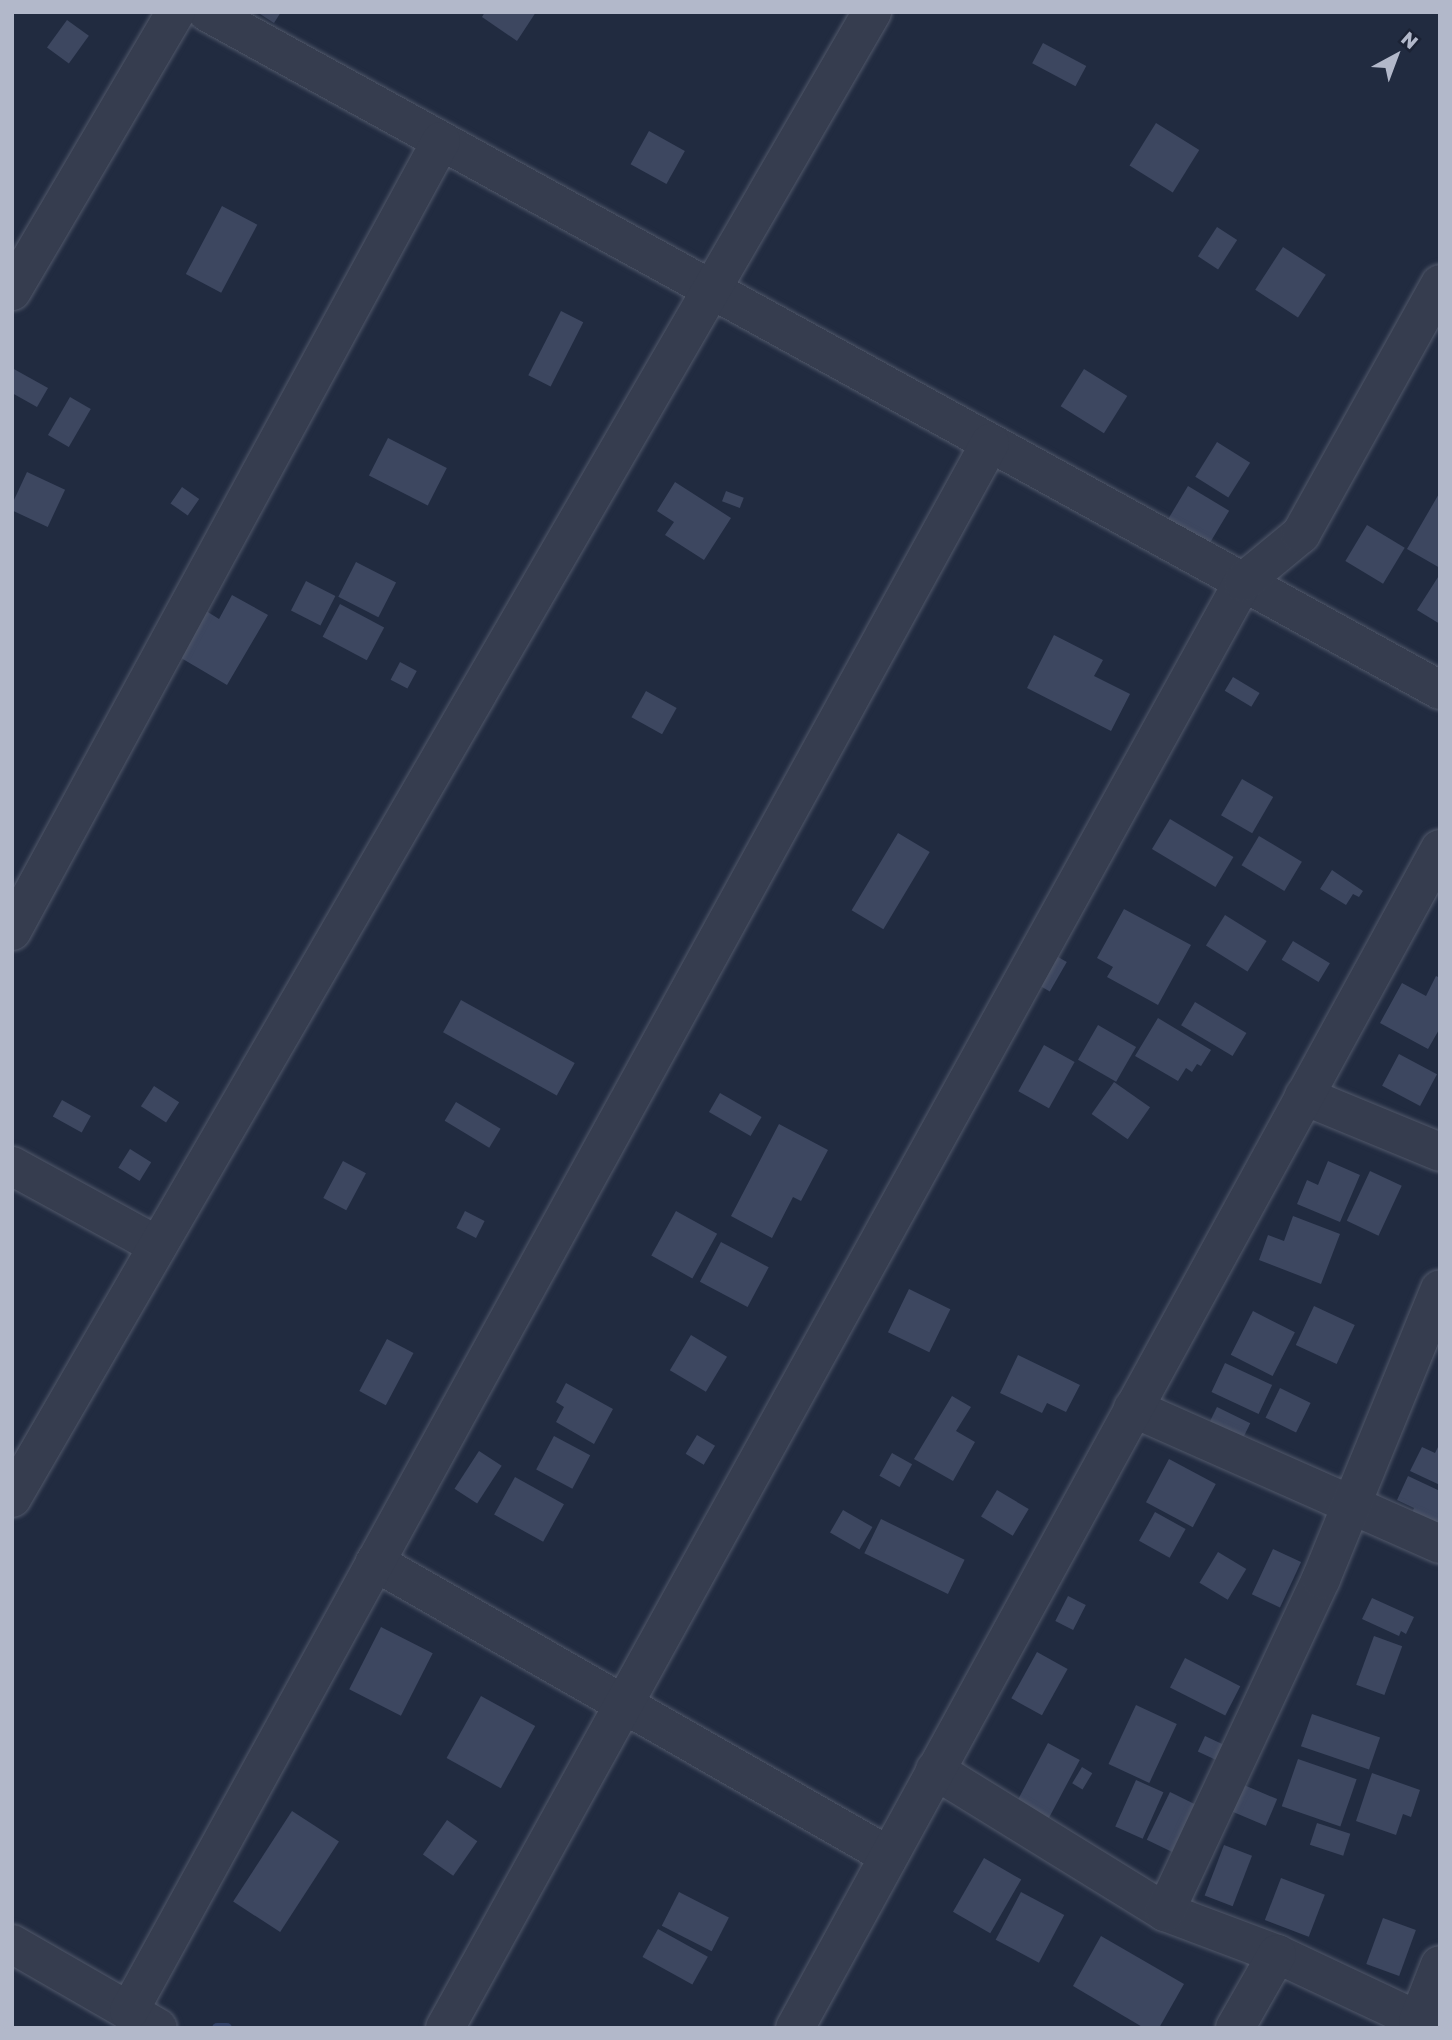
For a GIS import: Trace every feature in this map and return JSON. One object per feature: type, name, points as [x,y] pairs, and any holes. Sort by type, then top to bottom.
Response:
[{"type":"street","points":[[12,291],[176,12]]},
{"type":"street","points":[[207,12],[1440,690]]},
{"type":"street","points":[[12,1498],[872,12]]},
{"type":"street","points":[[12,931],[441,141]]},
{"type":"street","points":[[445,2028],[1243,582],[1301,534],[1440,284]]},
{"type":"street","points":[[12,1944],[143,2019],[375,1562],[990,443]]},
{"type":"street","points":[[795,2028],[1440,849]]},
{"type":"street","points":[[1304,1096],[1440,1152]]},
{"type":"street","points":[[12,1166],[158,1246]]},
{"type":"street","points":[[1165,1912],[1321,1578],[1349,1504],[1440,1289]]},
{"type":"street","points":[[1133,1408],[1440,1544]]},
{"type":"street","points":[[375,1562],[888,1856]]},
{"type":"street","points":[[935,1770],[1165,1912],[1277,1954],[1426,2024],[1440,1965]]},
{"type":"street","points":[[1235,2028],[1277,1954]]},
{"type":"building","points":[[257,12],[281,12],[274,23]]},
{"type":"building","points":[[485,12],[536,12],[517,41],[482,17]]},
{"type":"building","points":[[67,20],[89,36],[69,63],[47,48]]},
{"type":"building","points":[[1043,43],[1086,66],[1075,86],[1032,63]]},
{"type":"building","points":[[1156,123],[1199,150],[1173,192],[1130,165]]},
{"type":"building","points":[[649,131],[685,151],[666,184],[631,164]]},
{"type":"building","points":[[222,206],[257,225],[221,293],[186,274]]},
{"type":"building","points":[[1217,227],[1237,240],[1218,269],[1198,256]]},
{"type":"building","points":[[1283,247],[1326,275],[1298,318],[1255,290]]},
{"type":"building","points":[[561,311],[583,322],[551,387],[528,375]]},
{"type":"building","points":[[12,368],[48,388],[37,407],[12,393]]},
{"type":"building","points":[[1084,369],[1127,396],[1104,433],[1061,406]]},
{"type":"building","points":[[70,397],[91,409],[69,447],[48,435]]},
{"type":"building","points":[[388,438],[447,468],[428,505],[369,475]]},
{"type":"building","points":[[1217,442],[1250,463],[1228,497],[1195,477]]},
{"type":"building","points":[[27,472],[65,490],[48,527],[12,510],[12,504]]},
{"type":"building","points":[[675,482],[731,518],[704,560],[665,535],[674,522],[657,511]]},
{"type":"building","points":[[1188,486],[1229,511],[1209,544],[1168,519]]},
{"type":"building","points":[[182,487],[199,499],[188,515],[171,503]]},
{"type":"building","points":[[726,491],[744,498],[740,508],[722,501]]},
{"type":"building","points":[[1440,492],[1440,568],[1407,549]]},
{"type":"building","points":[[1367,525],[1405,548],[1383,584],[1345,561]]},
{"type":"building","points":[[356,562],[396,582],[378,617],[338,597]]},
{"type":"building","points":[[1440,574],[1440,624],[1417,610]]},
{"type":"building","points":[[306,581],[335,596],[320,625],[291,610]]},
{"type":"building","points":[[232,595],[268,615],[227,685],[176,655],[203,609],[219,619]]},
{"type":"building","points":[[340,604],[384,627],[367,660],[323,637]]},
{"type":"building","points":[[1054,635],[1103,660],[1094,676],[1130,694],[1111,731],[1027,688]]},
{"type":"building","points":[[400,662],[417,671],[407,689],[391,680]]},
{"type":"building","points":[[1233,677],[1260,693],[1251,707],[1225,691]]},
{"type":"building","points":[[646,691],[677,708],[662,734],[631,717]]},
{"type":"building","points":[[1242,779],[1273,797],[1252,833],[1221,815]]},
{"type":"building","points":[[1170,819],[1233,857],[1215,887],[1152,849]]},
{"type":"building","points":[[898,833],[930,852],[883,929],[852,910]]},
{"type":"building","points":[[1259,836],[1302,862],[1284,891],[1241,865]]},
{"type":"building","points":[[1332,870],[1363,891],[1359,897],[1353,894],[1346,905],[1320,889]]},
{"type":"building","points":[[1124,909],[1191,945],[1158,1005],[1107,977],[1113,967],[1097,958]]},
{"type":"building","points":[[1225,915],[1267,941],[1247,971],[1206,946]]},
{"type":"building","points":[[1293,941],[1330,963],[1319,982],[1282,960]]},
{"type":"building","points":[[1046,950],[1067,962],[1050,991],[1029,979]]},
{"type":"building","points":[[1436,976],[1440,978],[1440,1028],[1428,1049],[1380,1023],[1402,983],[1426,996]]},
{"type":"building","points":[[461,1000],[575,1063],[557,1095],[443,1032]]},
{"type":"building","points":[[1195,1002],[1246,1033],[1233,1056],[1181,1025]]},
{"type":"building","points":[[1158,1018],[1211,1050],[1201,1066],[1197,1064],[1192,1072],[1186,1068],[1178,1081],[1135,1056]]},
{"type":"building","points":[[1098,1025],[1136,1047],[1116,1082],[1078,1060]]},
{"type":"building","points":[[1044,1045],[1075,1062],[1049,1108],[1018,1091]]},
{"type":"building","points":[[1399,1054],[1437,1074],[1420,1106],[1382,1086]]},
{"type":"building","points":[[1114,1082],[1150,1107],[1128,1139],[1092,1114]]},
{"type":"building","points":[[154,1086],[179,1102],[166,1122],[141,1106]]},
{"type":"building","points":[[720,1093],[762,1117],[751,1136],[709,1112]]},
{"type":"building","points":[[62,1100],[91,1116],[82,1133],[53,1117]]},
{"type":"building","points":[[456,1102],[501,1129],[489,1148],[445,1121]]},
{"type":"building","points":[[779,1124],[828,1150],[801,1201],[793,1197],[772,1238],[731,1216]]},
{"type":"building","points":[[130,1149],[151,1162],[140,1181],[118,1168]]},
{"type":"building","points":[[343,1161],[366,1173],[346,1210],[323,1198]]},
{"type":"building","points":[[1328,1161],[1360,1175],[1340,1222],[1297,1204],[1307,1180],[1318,1185]]},
{"type":"building","points":[[1370,1171],[1402,1186],[1378,1236],[1347,1221]]},
{"type":"building","points":[[465,1211],[485,1221],[476,1238],[456,1228]]},
{"type":"building","points":[[676,1211],[717,1234],[692,1278],[651,1256]]},
{"type":"building","points":[[1293,1216],[1340,1234],[1321,1284],[1259,1260],[1268,1235],[1284,1241]]},
{"type":"building","points":[[721,1242],[769,1267],[748,1307],[700,1282]]},
{"type":"building","points":[[909,1289],[950,1309],[929,1352],[888,1332]]},
{"type":"building","points":[[1314,1306],[1355,1325],[1337,1364],[1296,1345]]},
{"type":"building","points":[[1253,1311],[1295,1332],[1273,1376],[1231,1355]]},
{"type":"building","points":[[691,1335],[727,1357],[706,1392],[670,1370]]},
{"type":"building","points":[[387,1339],[413,1353],[386,1405],[359,1391]]},
{"type":"building","points":[[1018,1355],[1080,1385],[1066,1412],[1047,1403],[1042,1413],[1000,1393]]},
{"type":"building","points":[[1225,1363],[1272,1385],[1259,1414],[1211,1392]]},
{"type":"building","points":[[566,1383],[613,1409],[594,1444],[556,1422],[564,1407],[556,1402]]},
{"type":"building","points":[[1280,1388],[1311,1403],[1296,1433],[1266,1418]]},
{"type":"building","points":[[952,1396],[971,1407],[956,1431],[975,1442],[953,1481],[914,1459]]},
{"type":"building","points":[[1217,1407],[1250,1423],[1237,1451],[1203,1435]]},
{"type":"building","points":[[697,1435],[715,1446],[704,1465],[686,1454]]},
{"type":"building","points":[[554,1436],[590,1455],[572,1489],[536,1470]]},
{"type":"building","points":[[1440,1443],[1440,1485],[1410,1471],[1422,1447],[1435,1453]]},
{"type":"building","points":[[479,1451],[502,1466],[477,1503],[454,1489]]},
{"type":"building","points":[[892,1453],[912,1464],[900,1487],[879,1476]]},
{"type":"building","points":[[1169,1459],[1216,1484],[1193,1527],[1146,1502]]},
{"type":"building","points":[[1408,1476],[1440,1491],[1440,1534],[1407,1524],[1414,1508],[1397,1500]]},
{"type":"building","points":[[515,1477],[564,1504],[543,1542],[494,1515]]},
{"type":"building","points":[[997,1490],[1029,1509],[1013,1536],[981,1517]]},
{"type":"building","points":[[843,1510],[872,1527],[859,1550],[830,1533]]},
{"type":"building","points":[[1155,1512],[1186,1529],[1170,1558],[1139,1541]]},
{"type":"building","points":[[881,1519],[965,1560],[948,1594],[864,1553]]},
{"type":"building","points":[[1273,1549],[1301,1562],[1280,1607],[1252,1594]]},
{"type":"building","points":[[1218,1552],[1246,1569],[1228,1600],[1199,1583]]},
{"type":"building","points":[[1068,1596],[1086,1605],[1073,1630],[1055,1621]]},
{"type":"building","points":[[1372,1598],[1414,1617],[1406,1634],[1401,1631],[1399,1636],[1362,1619]]},
{"type":"building","points":[[381,1627],[433,1653],[401,1716],[349,1689]]},
{"type":"building","points":[[1374,1636],[1402,1646],[1384,1695],[1356,1685]]},
{"type":"building","points":[[1037,1652],[1068,1669],[1042,1715],[1011,1698]]},
{"type":"building","points":[[1185,1658],[1240,1686],[1225,1716],[1170,1687]]},
{"type":"building","points":[[481,1696],[535,1726],[501,1788],[447,1758]]},
{"type":"building","points":[[1136,1705],[1177,1724],[1149,1783],[1109,1764]]},
{"type":"building","points":[[1312,1714],[1380,1737],[1369,1770],[1301,1746]]},
{"type":"building","points":[[1205,1736],[1229,1747],[1221,1762],[1198,1751]]},
{"type":"building","points":[[1048,1743],[1080,1760],[1048,1819],[1017,1802]]},
{"type":"building","points":[[1298,1759],[1357,1779],[1340,1826],[1282,1806]]},
{"type":"building","points":[[1082,1767],[1092,1773],[1083,1789],[1072,1783]]},
{"type":"building","points":[[1372,1773],[1420,1790],[1411,1817],[1403,1814],[1396,1835],[1356,1821]]},
{"type":"building","points":[[1136,1780],[1163,1792],[1143,1839],[1115,1827]]},
{"type":"building","points":[[1244,1785],[1277,1799],[1266,1826],[1233,1812]]},
{"type":"building","points":[[1170,1792],[1197,1805],[1174,1853],[1147,1840]]},
{"type":"building","points":[[292,1811],[339,1841],[280,1932],[233,1902]]},
{"type":"building","points":[[447,1820],[477,1841],[453,1876],[423,1854]]},
{"type":"building","points":[[1317,1823],[1350,1834],[1343,1856],[1310,1845]]},
{"type":"building","points":[[1224,1845],[1252,1856],[1233,1906],[1205,1895]]},
{"type":"building","points":[[984,1858],[1021,1880],[990,1933],[953,1912]]},
{"type":"building","points":[[1281,1878],[1325,1895],[1309,1937],[1265,1920]]},
{"type":"building","points":[[679,1892],[729,1917],[712,1951],[662,1926]]},
{"type":"building","points":[[1021,1892],[1064,1915],[1039,1963],[996,1940]]},
{"type":"building","points":[[1383,1918],[1416,1930],[1399,1976],[1366,1964]]},
{"type":"building","points":[[658,1929],[708,1957],[692,1985],[642,1957]]},
{"type":"building","points":[[1101,1936],[1184,1984],[1159,2028],[1144,2028],[1073,1986]]},
{"type":"waterway","points":[[217,2028],[227,2028]]}]
